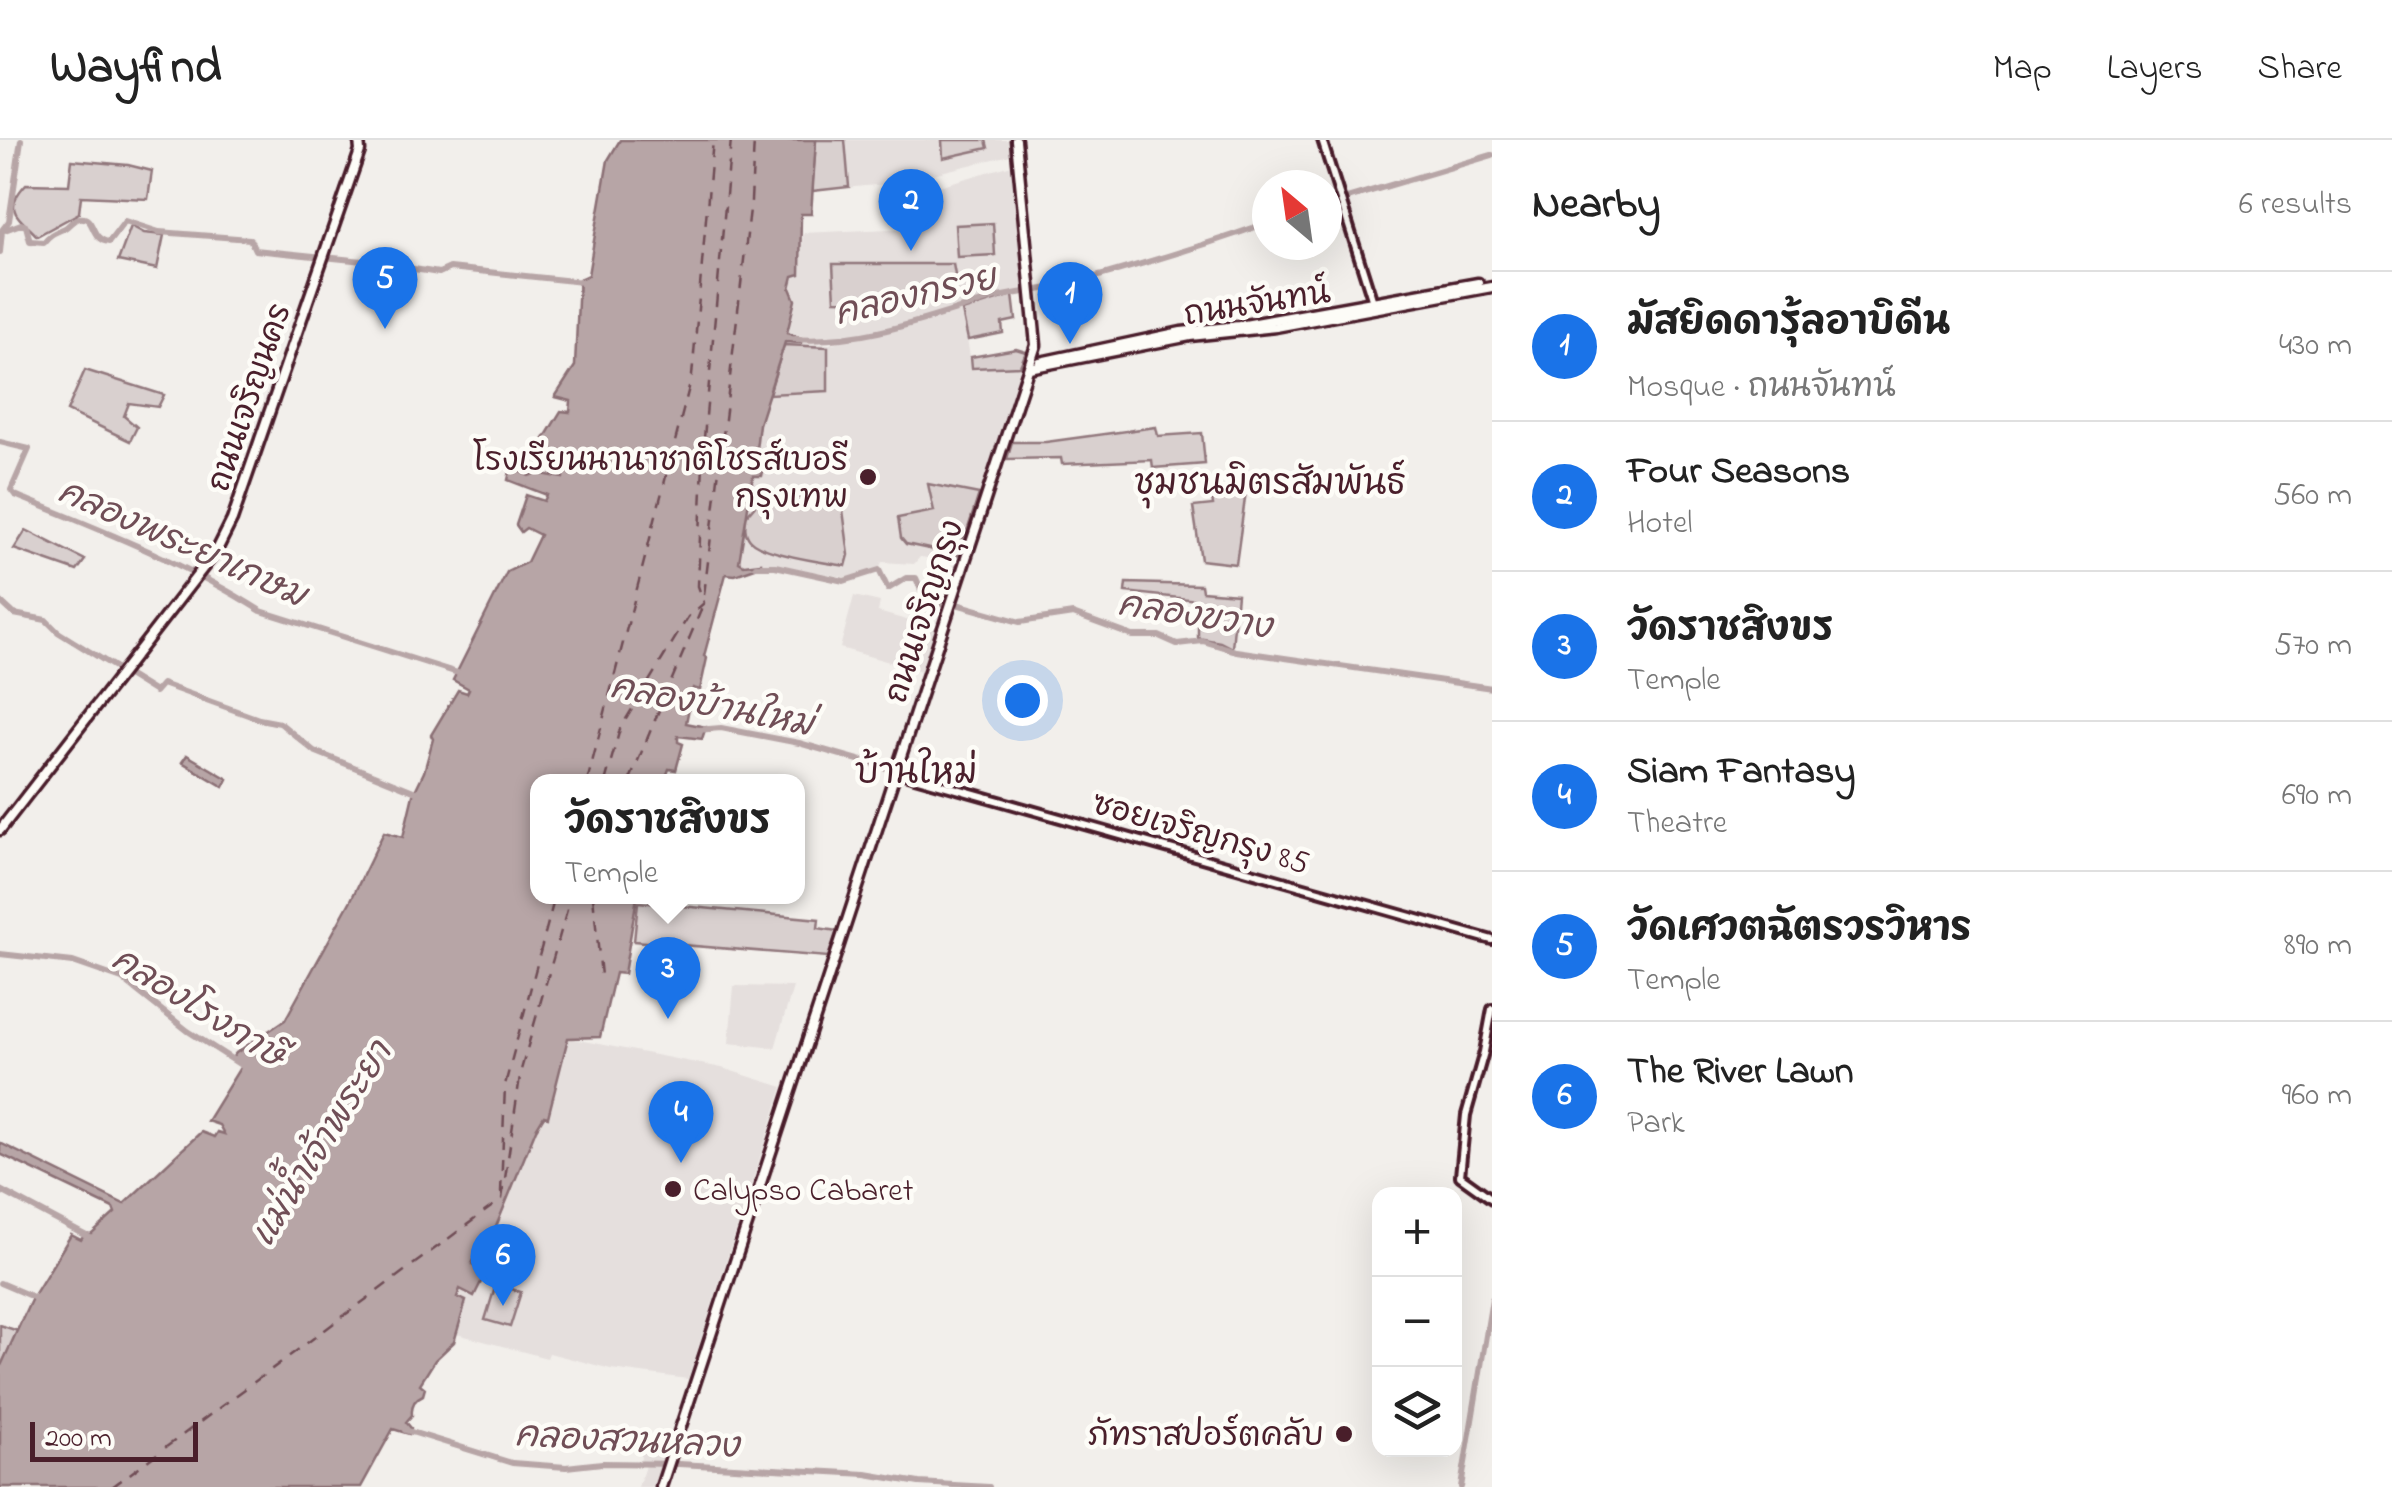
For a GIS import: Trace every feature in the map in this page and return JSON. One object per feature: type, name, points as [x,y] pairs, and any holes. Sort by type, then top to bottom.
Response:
[{"type":"main road","name":"ถนนเจริญนคร","points":[[359,140],[360,150]]},
{"type":"main road","name":"ถนนเจริญนคร","points":[[0,830],[200,576],[232,520],[360,150],[368,140]]},
{"type":"main road","name":"ถนนเจริญกรุง","points":[[662,1487],[1037,340],[1016,140]]},
{"type":"main road","name":"ถนนจันทน์","points":[[1030,366],[1202,332],[1276,328],[1492,284]]},
{"type":"main road","points":[[1024,382],[1056,362],[1037,340]]},
{"type":"street","points":[[1322,140],[1374,305]]},
{"type":"street","name":"ซอยเจริญกรุง 85","points":[[897,772],[1492,940]]},
{"type":"street","points":[[1492,1009],[1466,1115],[1460,1176],[1492,1199]]},
{"type":"shaded area","points":[[816,140],[1008,140],[1010,155],[921,177],[925,190],[1012,165],[1024,290],[830,341],[787,333],[795,300],[790,288],[793,276],[800,273],[803,233],[911,228],[908,182],[812,191]]},
{"type":"shaded area","points":[[816,140],[845,140],[849,187],[812,191]]},
{"type":"shaded area","points":[[942,140],[986,140],[988,148],[943,158]]},
{"type":"shaded area","points":[[72,160],[152,171],[148,199],[81,196],[79,213],[37,236],[19,218],[15,201],[26,184],[69,185]]},
{"type":"shaded area","points":[[993,223],[995,255],[957,257],[955,225]]},
{"type":"shaded area","points":[[131,226],[144,233],[164,235],[157,269],[118,261]]},
{"type":"shaded area","points":[[833,264],[953,264],[957,286],[912,298],[835,300]]},
{"type":"shaded area","points":[[1013,295],[1016,320],[1002,323],[1003,333],[968,340],[962,311]]},
{"type":"shaded area","name":"โรงเรียนนานาชาติโชรส์เบอรี กรุงเทพ","points":[[962,311],[972,368],[1020,366],[965,538],[952,538],[949,549],[963,552],[961,562],[920,557],[914,564],[882,562],[880,567],[848,578],[777,564],[739,563],[759,424],[785,342],[829,344]]},
{"type":"shaded area","points":[[784,345],[828,347],[828,391],[769,394]]},
{"type":"shaded area","points":[[1016,349],[1026,352],[1020,366],[972,368],[971,357]]},
{"type":"shaded area","points":[[85,370],[164,395],[158,407],[129,403],[124,416],[137,427],[130,441],[67,411]]},
{"type":"shaded area","points":[[1156,427],[1158,436],[1202,433],[1205,464],[1153,468],[1152,460],[1062,464],[1061,458],[1007,459],[1012,442],[1046,442]]},
{"type":"shaded area","points":[[1229,483],[1247,484],[1236,564],[1201,560],[1193,507],[1213,505],[1212,497],[1231,495]]},
{"type":"shaded area","points":[[928,484],[979,494],[965,538],[952,538],[949,549],[963,552],[962,556],[906,544],[901,538],[898,518],[934,511]]},
{"type":"shaded area","points":[[841,495],[849,555],[846,566],[780,554],[748,537],[746,516],[757,503]]},
{"type":"shaded area","points":[[26,530],[85,560],[77,571],[14,549]]},
{"type":"shaded area","points":[[1126,583],[1201,585],[1202,591],[1237,594],[1232,648],[1198,638],[1198,600],[1125,592]]},
{"type":"shaded area","points":[[854,596],[880,602],[878,612],[935,628],[921,671],[840,648]]},
{"type":"shaded area","points":[[638,904],[819,919],[818,928],[837,931],[828,957],[634,941]]},
{"type":"shaded area","points":[[734,986],[793,987],[775,1048],[729,1043]]},
{"type":"shaded area","points":[[568,1038],[722,1068],[783,1087],[688,1379],[611,1369],[549,1353],[547,1358],[457,1334],[466,1302],[456,1297],[460,1289],[475,1295],[486,1272],[472,1264],[476,1255],[487,1260],[498,1247],[501,1233],[495,1230],[536,1129],[548,1116]]},
{"type":"shaded area","points":[[496,1284],[521,1292],[510,1327],[485,1320]]},
{"type":"shaded area","points":[[0,1325],[18,1331],[0,1368]]},
{"type":"shaded area","points":[[643,1437],[674,1440],[659,1487],[638,1487],[645,1466],[640,1465]]},
{"type":"water","name":"แม่น้ำเจ้าพระยา","points":[[620,140],[816,140],[811,214],[801,214],[800,274],[793,276],[790,288],[795,300],[787,333],[802,338],[801,343],[785,342],[759,424],[754,466],[764,467],[762,476],[753,476],[739,562],[761,566],[726,574],[704,656],[707,658],[700,690],[693,688],[686,723],[706,727],[702,739],[678,736],[678,742],[683,744],[676,770],[669,769],[667,774],[530,774],[530,904],[636,904],[624,974],[615,973],[600,1037],[568,1038],[548,1117],[544,1116],[536,1129],[495,1229],[501,1233],[492,1260],[476,1255],[472,1264],[486,1272],[474,1296],[460,1289],[457,1297],[466,1301],[454,1342],[435,1360],[420,1384],[425,1388],[406,1422],[411,1428],[409,1434],[393,1429],[361,1487],[0,1487],[0,1368],[31,1300],[71,1235],[81,1240],[85,1234],[91,1235],[115,1213],[113,1208],[0,1154],[0,1143],[124,1204],[201,1132],[214,1137],[217,1132],[224,1134],[219,1125],[207,1121],[241,1066],[232,1058],[285,1020],[384,832],[403,837],[413,795],[424,772],[431,735],[458,690],[467,693],[469,689],[453,680],[507,572],[527,562],[540,535],[526,528],[521,532],[516,525],[526,495],[544,501],[547,495],[508,480],[511,467],[529,476],[537,473],[563,478],[565,467],[540,462],[539,447],[561,411],[570,412],[571,401],[555,397],[575,366],[579,279],[588,275],[608,160]]},
{"type":"water","points":[[187,755],[228,779],[224,787],[182,762]]},
{"type":"waterway","points":[[2,230],[9,221],[21,140]]},
{"type":"waterway","name":"คลองกรวย","points":[[1342,200],[1492,155]]},
{"type":"waterway","points":[[0,252],[2,231],[21,224],[26,226],[30,241],[44,242],[84,218],[98,237],[109,242],[125,221],[159,232],[250,239],[255,250],[439,273],[450,268],[583,282]]},
{"type":"waterway","name":"คลองกรวย","points":[[795,339],[869,334],[998,297],[1095,277],[1252,228]]},
{"type":"waterway","name":"คลองพระยาเกษม","points":[[0,442],[29,449],[11,490],[15,495],[171,562],[261,611],[461,674]]},
{"type":"waterway","name":"คลองขวาง","points":[[756,566],[775,566],[844,581],[879,570],[888,589],[906,578],[916,578],[927,604],[960,605],[1020,622],[1073,614],[1133,636],[1159,636],[1177,644],[1203,641],[1236,651],[1492,688]]},
{"type":"waterway","points":[[0,601],[14,614],[46,620],[58,632],[155,692],[162,684],[280,723],[314,751],[421,794]]},
{"type":"waterway","name":"คลองบ้านใหม่","points":[[697,730],[721,728],[799,743],[890,769]]},
{"type":"waterway","name":"คลองโรงภาษี","points":[[0,954],[73,962],[122,979],[188,1031],[247,1069]]},
{"type":"waterway","points":[[0,1190],[92,1239]]},
{"type":"waterway","points":[[0,1283],[40,1300]]},
{"type":"waterway","points":[[1461,1487],[1492,1299]]},
{"type":"waterway","name":"คลองสวนหลวง","points":[[405,1430],[512,1463],[566,1467],[602,1463],[679,1464],[866,1474],[919,1483],[989,1487]]},
{"type":"ferry route","points":[[589,774],[692,376],[713,140]]},
{"type":"ferry route","points":[[607,774],[620,729],[688,617],[704,603],[698,586],[704,438],[731,140]]},
{"type":"ferry route","points":[[704,595],[751,201],[754,140]]},
{"type":"ferry route","points":[[632,774],[704,603]]},
{"type":"ferry route","points":[[501,1193],[505,1085],[553,904]]},
{"type":"ferry route","points":[[112,1487],[502,1199],[521,1070],[569,904]]},
{"type":"ferry route","points":[[594,904],[601,976]]},
{"type":"place","name":"Four Seasons","points":[[911,251]]},
{"type":"place","name":"วัดเศวตฉัตรวรวิหาร","points":[[385,329]]},
{"type":"place","name":"มัสยิดดารุ้ลอาบิดีน","points":[[1070,344]]},
{"type":"place","name":"โรงเรียนนานาชาติโชรส์เบอรี กรุงเทพ","points":[[868,477]]},
{"type":"place","name":"วัดราชสิงขร","points":[[668,1019]]},
{"type":"place","name":"Siam Fantasy","points":[[681,1163]]},
{"type":"place","name":"Calypso Cabaret","points":[[673,1189]]},
{"type":"place","name":"The River Lawn","points":[[503,1306]]},
{"type":"place","name":"ภัทราสปอร์ตคลับ","points":[[1344,1434]]},
{"type":"district","name":"ชุมชนมิตรสัมพันธ์","points":[[1270,482]]},
{"type":"district","name":"บ้านใหม่","points":[[916,771]]}]
